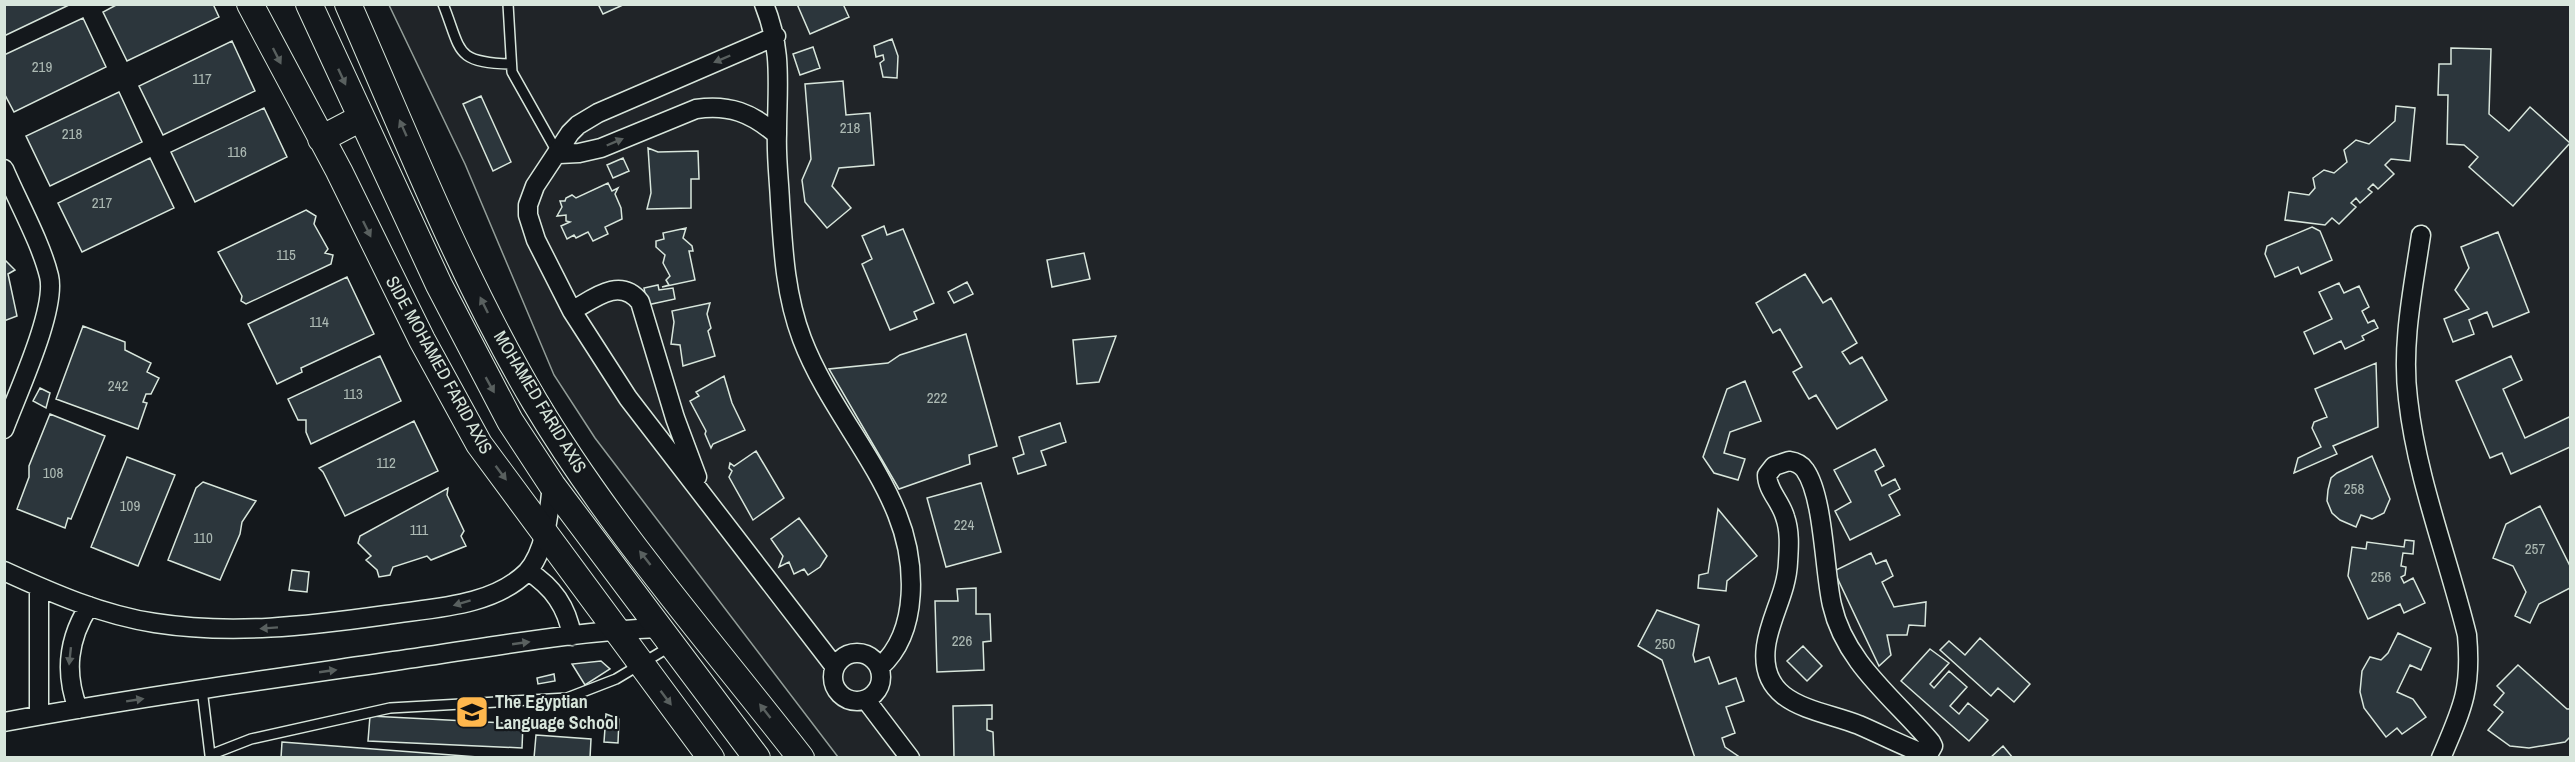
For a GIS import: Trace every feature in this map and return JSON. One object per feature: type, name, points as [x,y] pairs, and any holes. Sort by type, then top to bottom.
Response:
[{"type":"main road","name":"SIDE MOHAMED FARID AXIS","points":[[250,4],[422,340],[479,444],[711,758]]},
{"type":"main road","name":"MOHAMED FARID AXIS","points":[[309,4],[476,359],[510,421],[552,485],[757,758]]},
{"type":"main road","name":"MOHAMED FARID AXIS","points":[[348,4],[466,269],[535,401],[572,461],[618,523],[801,758]]},
{"type":"main road","points":[[321,139],[361,118]]},
{"type":"street","points":[[764,4],[776,36],[779,83],[777,135],[784,269],[797,327],[823,384],[893,506],[904,538],[908,561],[909,605],[901,642],[880,668]]},
{"type":"street","points":[[776,36],[588,118],[570,133],[559,154],[535,186],[528,205],[528,215],[536,240],[572,311],[628,398],[835,667]]},
{"type":"street","points":[[559,154],[589,152],[696,109],[713,106],[746,112],[777,135]]},
{"type":"street","points":[[4,170],[49,276],[51,291],[38,339],[4,429]]},
{"type":"street","points":[[2421,235],[2407,345],[2407,399],[2424,482],[2451,570],[2467,635],[2469,657],[2469,675],[2459,721],[2441,758]]},
{"type":"street","points":[[572,311],[613,289],[628,291],[640,302],[675,418],[706,498]]},
{"type":"street","points":[[1784,462],[1795,462],[1807,474],[1818,510],[1828,589],[1839,629],[1863,668],[1931,742],[1935,754],[1922,753],[1860,725],[1805,709],[1787,699],[1773,684],[1766,648],[1788,572],[1789,547],[1785,517],[1767,482],[1767,476],[1774,466],[1784,462]]},
{"type":"street","points":[[4,571],[89,606],[153,623],[208,629],[288,627],[454,606],[488,595],[528,571],[545,531],[552,485]]},
{"type":"street","points":[[528,571],[540,578],[559,598],[566,610],[572,636]]},
{"type":"street","points":[[39,587],[39,715]]},
{"type":"street","points":[[78,709],[69,679],[70,656],[74,633],[89,606]]},
{"type":"street","points":[[4,722],[202,689],[618,630],[666,636]]},
{"type":"street","points":[[857,652],[874,659],[880,668],[880,686],[866,700],[857,701],[839,694],[832,676],[840,659],[857,652]]},
{"type":"street","points":[[866,700],[910,758]]},
{"type":"lane","points":[[443,4],[464,54],[478,62],[510,63]]},
{"type":"lane","points":[[508,4],[510,63],[518,84],[559,154]]},
{"type":"lane","points":[[202,689],[210,756],[251,739],[390,708],[567,698],[602,686],[641,665],[666,636]]},
{"type":"shaded area","points":[[389,5],[2570,5],[2570,757],[838,757],[595,438],[554,375],[465,164]]},
{"type":"building","points":[[4,4],[71,4],[4,36]]},
{"type":"building","points":[[118,4],[213,4],[219,17],[127,61],[103,12]]},
{"type":"building","points":[[598,4],[625,4],[603,14]]},
{"type":"building","points":[[797,4],[843,4],[849,17],[810,34]]},
{"type":"building","points":[[83,18],[106,67],[14,112],[4,93],[4,55]]},
{"type":"building","points":[[892,39],[898,56],[897,78],[883,77],[880,63],[884,60],[883,55],[876,57],[874,46]]},
{"type":"building","points":[[232,41],[255,91],[163,135],[139,86]]},
{"type":"building","points":[[813,47],[820,68],[800,75],[793,54]]},
{"type":"building","points":[[2451,48],[2491,49],[2489,114],[2509,131],[2530,107],[2570,143],[2513,206],[2469,167],[2478,157],[2464,145],[2447,144],[2448,95],[2438,95],[2439,64],[2451,64]]},
{"type":"building","points":[[843,81],[846,115],[870,113],[874,165],[839,168],[832,186],[851,208],[827,228],[805,202],[802,180],[811,159],[805,84]]},
{"type":"building","points":[[119,92],[142,142],[50,186],[26,136]]},
{"type":"building","points":[[481,96],[511,162],[493,171],[463,104]]},
{"type":"building","points":[[2396,106],[2415,108],[2410,161],[2391,159],[2385,165],[2394,174],[2378,189],[2373,184],[2368,189],[2372,192],[2360,203],[2356,198],[2351,203],[2356,207],[2339,224],[2332,218],[2325,225],[2285,220],[2289,192],[2309,195],[2315,188],[2313,178],[2324,170],[2334,173],[2347,162],[2344,150],[2356,140],[2369,144],[2395,121]]},
{"type":"building","points":[[264,108],[287,157],[195,202],[171,152]]},
{"type":"building","points":[[648,148],[658,152],[698,151],[699,179],[691,179],[691,208],[647,209],[651,193]]},
{"type":"building","points":[[150,158],[174,208],[82,252],[58,203]]},
{"type":"building","points":[[623,158],[629,171],[613,178],[607,165]]},
{"type":"building","points":[[608,183],[612,191],[618,188],[615,194],[621,208],[622,219],[605,227],[608,234],[593,241],[588,232],[576,238],[574,235],[567,239],[561,226],[570,222],[566,221],[566,215],[557,216],[562,207],[560,201],[565,201],[572,195],[576,198]]},
{"type":"building","points":[[306,210],[316,216],[314,224],[328,249],[325,253],[333,255],[331,264],[246,304],[241,301],[242,296],[218,252]]},
{"type":"building","points":[[884,226],[887,235],[903,229],[934,303],[914,312],[917,319],[890,330],[862,264],[872,259],[862,236]]},
{"type":"building","points":[[2312,227],[2320,231],[2332,260],[2301,274],[2298,267],[2275,277],[2265,254],[2267,246]]},
{"type":"building","points":[[686,228],[683,238],[692,246],[693,251],[689,251],[695,280],[662,287],[669,285],[666,280],[670,276],[663,263],[665,255],[656,247],[656,241],[664,239],[663,233]]},
{"type":"building","points":[[2498,232],[2529,312],[2493,327],[2487,312],[2469,320],[2474,334],[2453,342],[2444,319],[2469,309],[2455,290],[2469,268],[2461,247]]},
{"type":"building","points":[[1084,253],[1090,279],[1052,287],[1047,260]]},
{"type":"building","points":[[4,259],[15,270],[8,274],[17,316],[4,321]]},
{"type":"building","points":[[1805,274],[1823,303],[1831,298],[1857,343],[1842,352],[1850,364],[1862,357],[1887,400],[1837,429],[1816,395],[1809,399],[1793,372],[1802,367],[1780,329],[1773,333],[1756,303]]},
{"type":"building","points":[[347,277],[374,334],[301,368],[302,372],[277,384],[248,324]]},
{"type":"building","points":[[967,282],[973,294],[954,303],[948,292]]},
{"type":"building","points":[[2339,283],[2344,293],[2359,286],[2369,307],[2362,311],[2368,323],[2374,320],[2378,328],[2362,336],[2364,340],[2345,349],[2341,341],[2314,354],[2304,332],[2332,319],[2319,292]]},
{"type":"building","points":[[658,285],[659,290],[673,288],[675,299],[647,305],[644,288]]},
{"type":"building","points":[[710,303],[707,314],[711,328],[708,331],[715,356],[683,366],[680,345],[671,344],[674,322],[672,311]]},
{"type":"building","points":[[83,326],[125,342],[125,350],[151,363],[147,372],[159,378],[151,394],[146,394],[143,402],[147,403],[138,429],[56,399]]},
{"type":"building","points":[[966,334],[997,446],[969,455],[970,464],[899,489],[829,369],[888,363],[900,355]]},
{"type":"building","points":[[1116,336],[1099,382],[1077,384],[1073,340]]},
{"type":"building","points":[[380,356],[401,401],[311,444],[306,432],[306,420],[298,420],[288,399]]},
{"type":"building","points":[[2511,356],[2522,380],[2503,389],[2525,438],[2569,417],[2570,447],[2511,474],[2502,453],[2490,458],[2456,381]]},
{"type":"building","points":[[2376,363],[2378,427],[2333,446],[2337,454],[2294,473],[2298,458],[2321,447],[2312,428],[2314,422],[2327,417],[2315,389]]},
{"type":"building","points":[[724,376],[732,403],[745,430],[713,444],[711,448],[705,434],[706,431],[690,401],[699,396],[696,392]]},
{"type":"building","points":[[1745,381],[1761,421],[1730,432],[1724,453],[1745,459],[1738,480],[1714,473],[1703,457],[1727,389]]},
{"type":"building","points":[[40,388],[50,393],[46,408],[33,401]]},
{"type":"building","points":[[50,414],[105,436],[71,519],[68,518],[65,528],[17,509],[29,477],[29,466]]},
{"type":"building","points":[[414,421],[438,471],[345,516],[319,468]]},
{"type":"building","points":[[1060,423],[1066,442],[1041,451],[1046,465],[1018,474],[1013,458],[1024,454],[1019,437]]},
{"type":"building","points":[[1875,449],[1884,466],[1875,471],[1882,486],[1895,479],[1900,489],[1889,495],[1900,515],[1850,540],[1835,511],[1851,502],[1834,470]]},
{"type":"building","points":[[756,451],[784,498],[753,520],[729,477],[732,471],[729,468],[730,463],[734,466]]},
{"type":"building","points":[[2372,456],[2390,499],[2384,513],[2372,519],[2361,515],[2356,527],[2340,520],[2332,513],[2327,501],[2328,490],[2331,478],[2337,473]]},
{"type":"building","points":[[127,457],[175,475],[138,566],[91,547]]},
{"type":"building","points":[[203,482],[256,501],[242,522],[240,534],[220,580],[168,560],[196,488]]},
{"type":"building","points":[[981,483],[1001,552],[946,567],[927,498]]},
{"type":"building","points":[[448,488],[447,495],[464,531],[461,536],[466,546],[431,560],[427,556],[393,567],[390,575],[379,577],[377,570],[366,560],[371,556],[358,543],[360,536]]},
{"type":"building","points":[[2540,506],[2570,566],[2570,588],[2539,604],[2530,623],[2515,616],[2526,592],[2513,566],[2493,558],[2506,524]]},
{"type":"building","points":[[1718,509],[1757,556],[1727,581],[1726,591],[1698,588],[1699,575],[1708,573]]},
{"type":"building","points":[[799,518],[827,556],[820,567],[808,575],[804,569],[794,574],[789,562],[779,567],[783,556],[771,539]]},
{"type":"building","points":[[2405,540],[2414,541],[2413,554],[2403,553],[2401,566],[2406,567],[2405,575],[2401,577],[2404,583],[2413,578],[2425,603],[2404,613],[2400,604],[2368,619],[2348,576],[2352,547],[2366,549],[2367,542],[2404,547]]},
{"type":"building","points":[[1871,553],[1876,564],[1886,560],[1893,576],[1882,582],[1894,607],[1926,602],[1925,626],[1909,625],[1907,635],[1887,635],[1891,655],[1879,666],[1834,571]]},
{"type":"building","points":[[292,570],[309,572],[307,592],[289,590]]},
{"type":"building","points":[[976,588],[976,614],[990,614],[991,641],[983,642],[984,670],[937,672],[935,601],[958,601],[957,589]]},
{"type":"building","points":[[1657,610],[1699,625],[1693,655],[1695,662],[1709,657],[1719,684],[1736,678],[1744,701],[1726,707],[1735,733],[1722,738],[1725,747],[1741,758],[1695,758],[1662,660],[1638,646]]},
{"type":"building","points":[[2398,633],[2431,648],[2421,670],[2410,665],[2397,692],[2413,699],[2426,717],[2402,734],[2397,728],[2386,737],[2364,708],[2360,692],[2362,671],[2370,657],[2381,660],[2388,653]]},
{"type":"building","points":[[1980,638],[2030,684],[2014,702],[1998,688],[1991,696],[1940,650],[1949,641],[1965,655]]},
{"type":"building","points":[[1803,646],[1822,666],[1807,681],[1787,661]]},
{"type":"building","points":[[1930,649],[1949,663],[1930,684],[1934,688],[1949,671],[1967,687],[1950,706],[1959,714],[1968,703],[1988,720],[1969,741],[1901,681]]},
{"type":"building","points":[[601,661],[610,669],[585,685],[572,664]]},
{"type":"building","points":[[2518,665],[2567,709],[2570,709],[2570,737],[2565,742],[2529,748],[2510,746],[2488,730],[2503,712],[2494,705],[2504,693],[2497,686]]},
{"type":"building","points":[[554,674],[555,681],[538,684],[537,678]]},
{"type":"building","points":[[992,705],[992,719],[987,719],[987,730],[993,732],[994,758],[954,758],[953,706]]},
{"type":"building","points":[[606,714],[619,719],[618,743],[604,742]]},
{"type":"building","points":[[370,716],[523,724],[522,748],[368,741]]},
{"type":"building","points":[[536,735],[591,739],[590,758],[534,758]]},
{"type":"building","points":[[282,742],[491,758],[281,758]]},
{"type":"building","points":[[2003,746],[2013,758],[1990,758]]},
{"type":"place","name":"The Egyptian Language School","points":[[472,712]]}]
